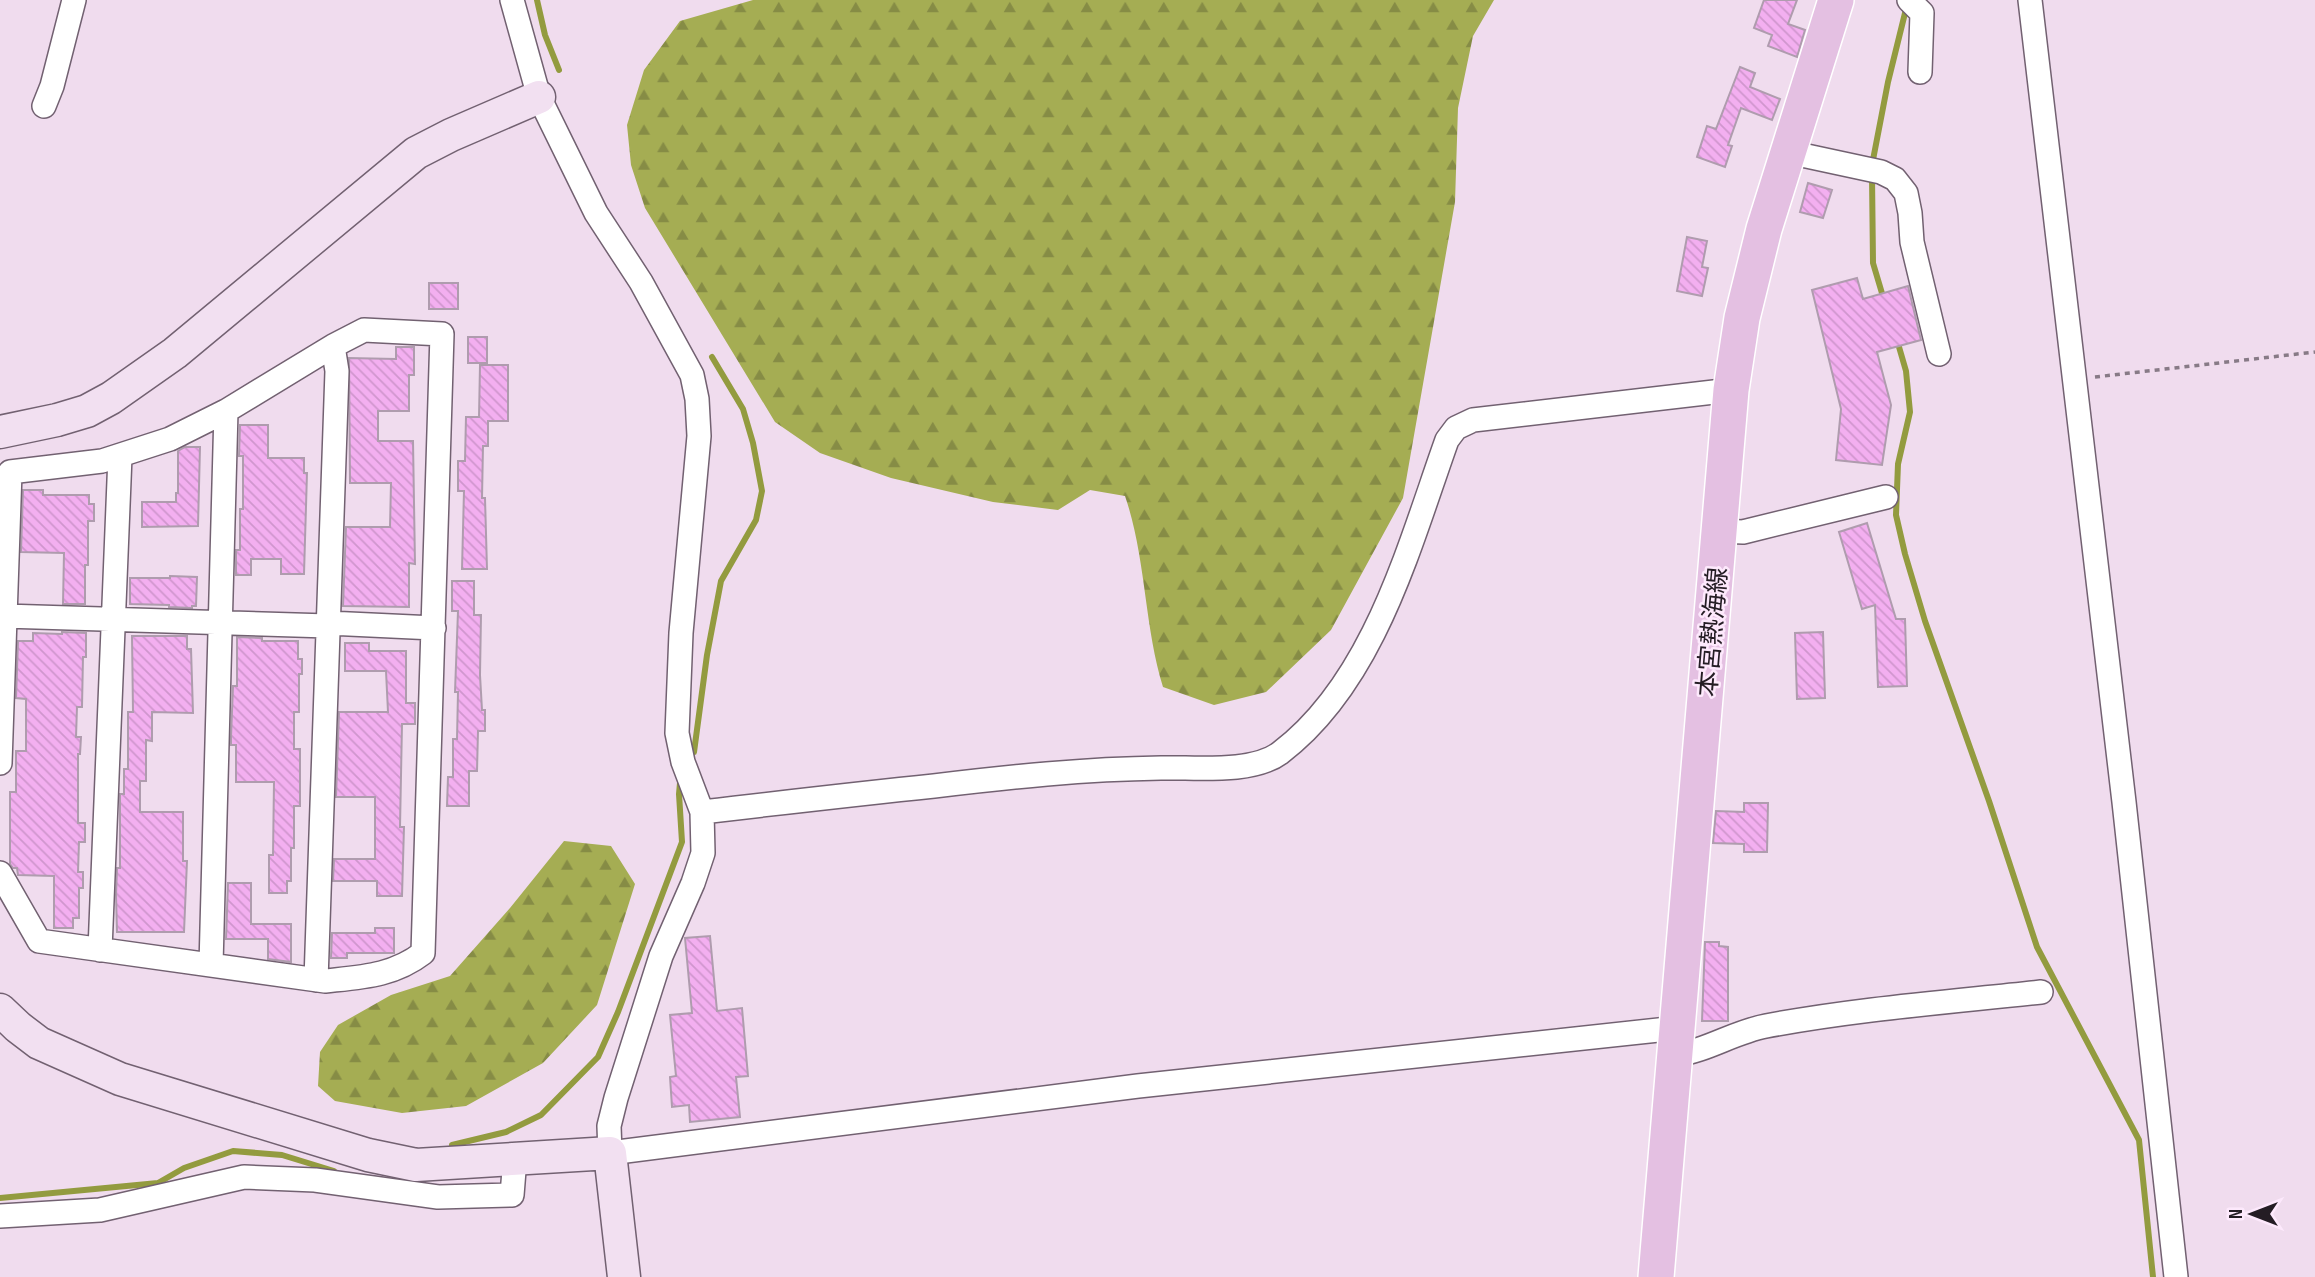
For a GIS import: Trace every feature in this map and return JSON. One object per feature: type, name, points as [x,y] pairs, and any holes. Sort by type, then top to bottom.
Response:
[{"type":"main road","name":"本宮熱海線","points":[[1656,1277],[1731,390],[1742,318],[1764,229],[1836,0]]},
{"type":"street","points":[[44,106],[52,86],[74,0]]},
{"type":"street","points":[[512,0],[539,97],[596,213],[641,282],[692,375],[697,399],[699,436],[681,633],[677,733],[683,762],[702,812],[703,853],[661,956],[609,1126],[624,1277]]},
{"type":"street","points":[[2030,0],[2124,802],[2176,1277]]},
{"type":"street","points":[[1912,1],[1923,13],[1920,72]]},
{"type":"street","points":[[0,432],[87,411],[111,398],[175,353],[416,153],[539,97]]},
{"type":"street","points":[[1788,152],[1872,171],[1895,179],[1906,193],[1912,242],[1939,354]]},
{"type":"street","points":[[0,762],[3,612],[10,472],[102,461],[170,439],[226,411],[364,330],[442,334],[423,953],[406,965],[370,976],[325,981],[39,941],[0,873]]},
{"type":"street","points":[[316,979],[337,371],[333,346]]},
{"type":"street","points":[[702,812],[1093,769],[1228,767],[1258,763],[1278,755],[1314,723],[1334,699],[1360,659],[1390,594],[1447,440],[1456,428],[1473,420],[1731,390]]},
{"type":"street","points":[[211,965],[226,411]]},
{"type":"street","points":[[100,950],[120,456]]},
{"type":"street","points":[[1720,531],[1743,532],[1886,497]]},
{"type":"street","points":[[3,612],[114,620],[434,628]]},
{"type":"street","points":[[0,1010],[39,1043],[120,1079],[368,1155],[416,1165],[610,1153],[1138,1086],[1676,1041],[1692,1052],[1761,1027],[1808,1018],[2041,992]]},
{"type":"street","points":[[0,1216],[100,1210],[244,1177],[316,1180],[438,1197],[512,1195],[516,1158]]},
{"type":"path","points":[[2075,380],[2315,352]]},
{"type":"green space","points":[[753,0],[1494,0],[1473,36],[1458,108],[1455,202],[1403,498],[1331,630],[1266,692],[1214,705],[1163,687],[1152,640],[1137,543],[1125,496],[1090,490],[1058,510],[993,502],[891,478],[820,453],[775,422],[645,208],[631,165],[627,125],[644,70],[680,21]]},
{"type":"green space","points":[[564,841],[611,846],[635,884],[597,1005],[543,1063],[466,1106],[402,1113],[335,1101],[318,1086],[320,1052],[338,1025],[391,995],[450,976]]},
{"type":"building","points":[[1764,0],[1797,0],[1788,24],[1805,30],[1797,57],[1768,46],[1772,35],[1754,28]]},
{"type":"building","points":[[1740,67],[1755,73],[1750,87],[1780,99],[1772,120],[1741,108],[1728,145],[1732,146],[1725,167],[1697,157],[1707,126],[1716,129]]},
{"type":"building","points":[[1808,183],[1832,190],[1823,218],[1800,212]]},
{"type":"building","points":[[1687,237],[1707,241],[1702,267],[1708,268],[1702,296],[1677,291]]},
{"type":"building","points":[[1857,278],[1863,299],[1908,286],[1921,340],[1877,352],[1891,405],[1882,465],[1836,460],[1841,409],[1812,290]]},
{"type":"building","points":[[429,283],[458,283],[458,309],[429,309]]},
{"type":"building","points":[[468,337],[487,337],[487,363],[468,363]]},
{"type":"building","points":[[396,347],[414,347],[414,375],[409,375],[409,411],[378,411],[378,441],[413,441],[415,564],[409,563],[409,607],[343,606],[346,527],[390,527],[391,483],[350,483],[349,358],[396,359]]},
{"type":"building","points":[[480,365],[508,365],[508,421],[488,421],[488,446],[483,446],[482,498],[485,498],[487,569],[462,569],[464,491],[458,491],[458,461],[465,461],[466,417],[479,417]]},
{"type":"building","points":[[240,425],[268,425],[268,458],[304,458],[304,473],[307,473],[304,574],[281,574],[281,559],[251,559],[251,575],[236,575],[236,550],[240,550],[240,509],[243,509],[243,456],[239,456]]},
{"type":"building","points":[[185,447],[200,447],[198,526],[142,527],[142,502],[176,502],[178,451]]},
{"type":"building","points":[[23,490],[43,490],[43,495],[89,495],[89,504],[94,504],[94,521],[88,521],[85,604],[63,604],[64,553],[21,552]]},
{"type":"building","points":[[1867,523],[1896,619],[1905,619],[1907,686],[1878,687],[1875,605],[1862,609],[1839,532]]},
{"type":"building","points":[[197,577],[196,606],[192,608],[130,604],[130,578]]},
{"type":"building","points":[[452,581],[474,581],[474,615],[481,615],[480,675],[485,731],[478,731],[477,771],[469,771],[469,806],[447,806],[448,777],[453,777],[453,739],[457,739],[458,692],[455,692],[458,611],[452,611]]},
{"type":"building","points":[[1823,632],[1825,698],[1797,699],[1795,633]]},
{"type":"building","points":[[33,633],[86,633],[82,707],[77,707],[76,737],[81,737],[78,754],[78,823],[85,823],[85,842],[79,842],[78,872],[83,872],[83,888],[79,888],[79,918],[73,918],[73,928],[54,928],[54,876],[18,875],[17,868],[10,864],[10,792],[16,792],[16,751],[26,751],[26,699],[16,698],[18,641],[33,641]]},
{"type":"building","points":[[132,636],[187,636],[187,649],[191,649],[193,713],[152,712],[152,741],[146,740],[146,781],[140,781],[140,812],[183,812],[183,861],[187,861],[184,932],[117,932],[120,794],[124,794],[124,769],[128,769],[128,712],[133,712]]},
{"type":"building","points":[[237,637],[262,638],[262,641],[298,641],[298,659],[302,659],[302,674],[299,674],[299,712],[294,712],[294,749],[300,749],[300,806],[294,806],[294,848],[291,848],[291,881],[287,881],[287,893],[269,893],[269,855],[273,855],[274,782],[236,782],[236,745],[231,745],[231,737],[233,686],[237,686]]},
{"type":"building","points":[[345,643],[369,643],[369,651],[406,651],[406,703],[415,703],[415,724],[402,724],[402,896],[377,896],[377,881],[333,881],[334,859],[375,859],[375,797],[336,797],[339,712],[388,712],[386,671],[345,671]]},
{"type":"building","points":[[1744,803],[1768,803],[1767,852],[1744,852],[1744,844],[1713,843],[1716,811],[1744,812]]},
{"type":"building","points":[[228,883],[251,883],[251,924],[291,924],[291,962],[268,959],[268,939],[226,939]]},
{"type":"building","points":[[375,928],[394,928],[394,953],[347,953],[347,958],[331,958],[332,933],[375,933]]},
{"type":"building","points":[[710,936],[717,1011],[742,1008],[748,1076],[736,1077],[740,1117],[690,1122],[689,1105],[672,1107],[670,1077],[676,1076],[670,1015],[692,1013],[685,938]]},
{"type":"building","points":[[1705,942],[1719,942],[1719,946],[1728,947],[1728,1021],[1702,1021]]},
{"type":"waterway","points":[[537,0],[545,35],[559,70]]},
{"type":"waterway","points":[[1872,165],[1888,82],[1907,5]]},
{"type":"waterway","points":[[1872,176],[1873,263],[1884,300]]},
{"type":"waterway","points":[[1897,340],[1906,371],[1910,412],[1898,464],[1896,515],[1905,554],[1925,621],[2037,947],[2139,1140],[2153,1277]]},
{"type":"waterway","points":[[694,752],[707,655],[721,581],[756,520],[762,491],[743,409],[712,357]]},
{"type":"waterway","points":[[452,1145],[506,1132],[541,1115],[598,1057],[618,1012],[682,842],[680,783]]},
{"type":"waterway","points":[[0,1198],[158,1183],[184,1168],[233,1151],[282,1155],[334,1171]]}]
